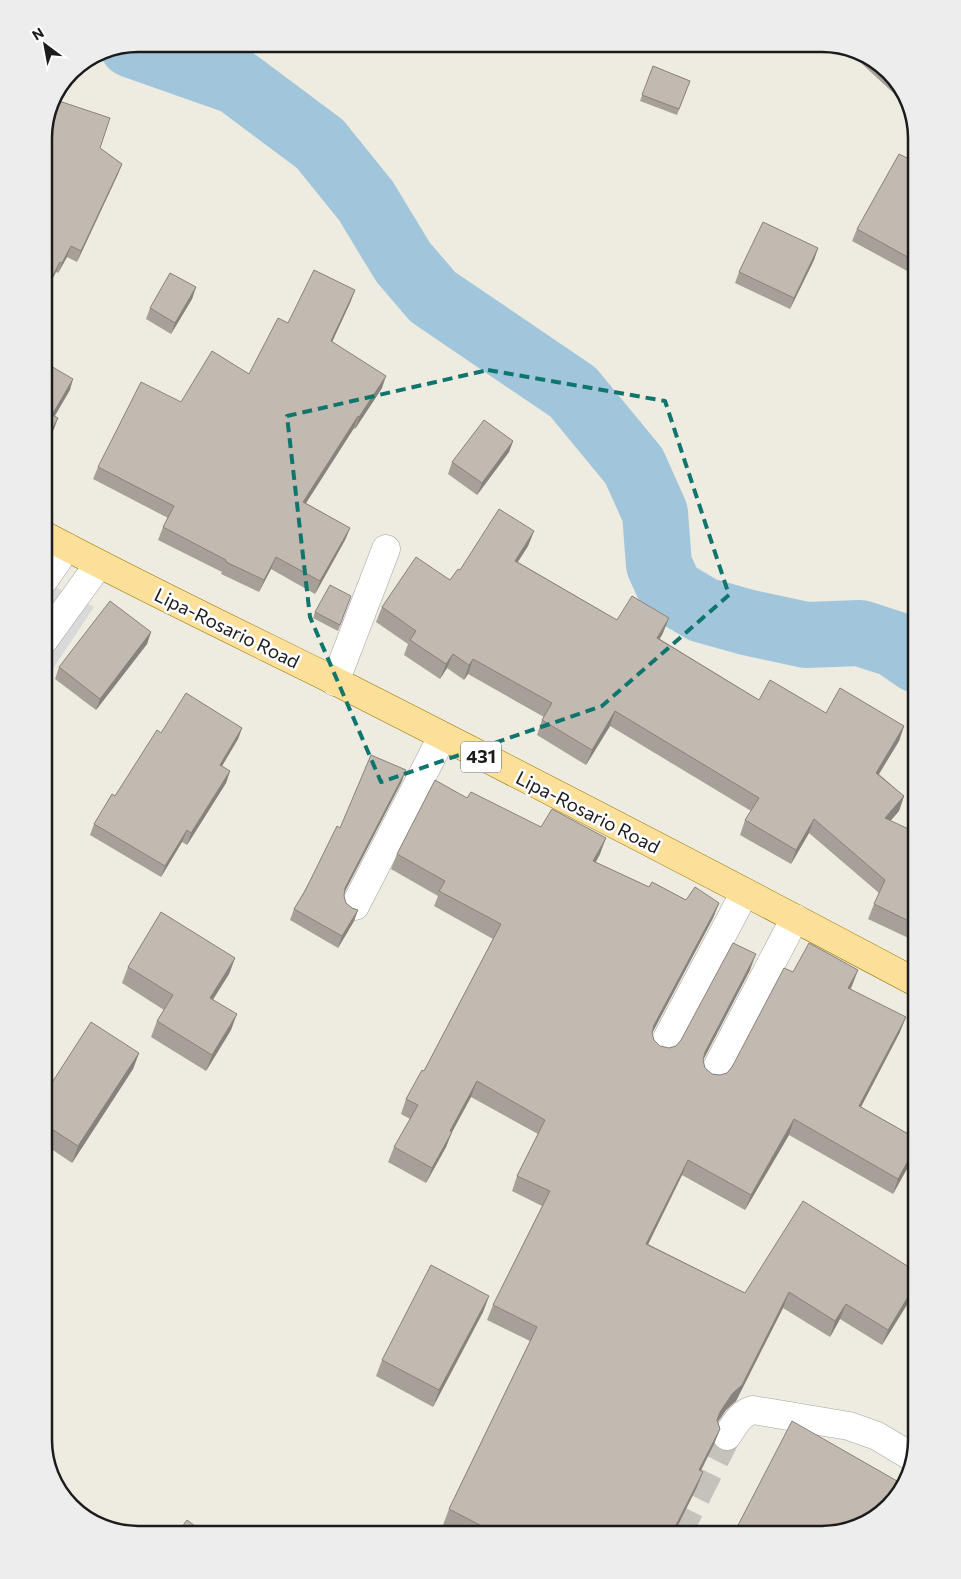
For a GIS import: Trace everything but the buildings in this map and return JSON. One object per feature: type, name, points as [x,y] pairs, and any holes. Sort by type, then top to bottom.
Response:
[{"type":"main road","name":"Lipa-Rosario Road","points":[[55,541],[796,918],[908,978]]},
{"type":"street","points":[[335,682],[386,549]]},
{"type":"street","points":[[53,628],[99,564]]},
{"type":"street","points":[[356,906],[442,737]]},
{"type":"street","points":[[662,1048],[745,892]]},
{"type":"street","points":[[713,1075],[796,918]]},
{"type":"street","points":[[727,1436],[741,1416],[753,1410],[849,1426],[877,1436],[907,1454]]},
{"type":"highlighted area","points":[[488,370],[665,401],[729,595],[602,706],[381,782],[310,617],[287,416]]},
{"type":"shaded area","points":[[53,586],[94,607],[53,669]]},
{"type":"waterway","points":[[152,52],[237,82],[320,144],[366,201],[403,262],[433,297],[573,392],[634,466],[655,513],[659,565],[671,591],[703,610],[746,622],[806,635],[860,633],[894,644],[908,654]]},
{"type":"tunnel","points":[[682,1526],[727,1436]]}]
